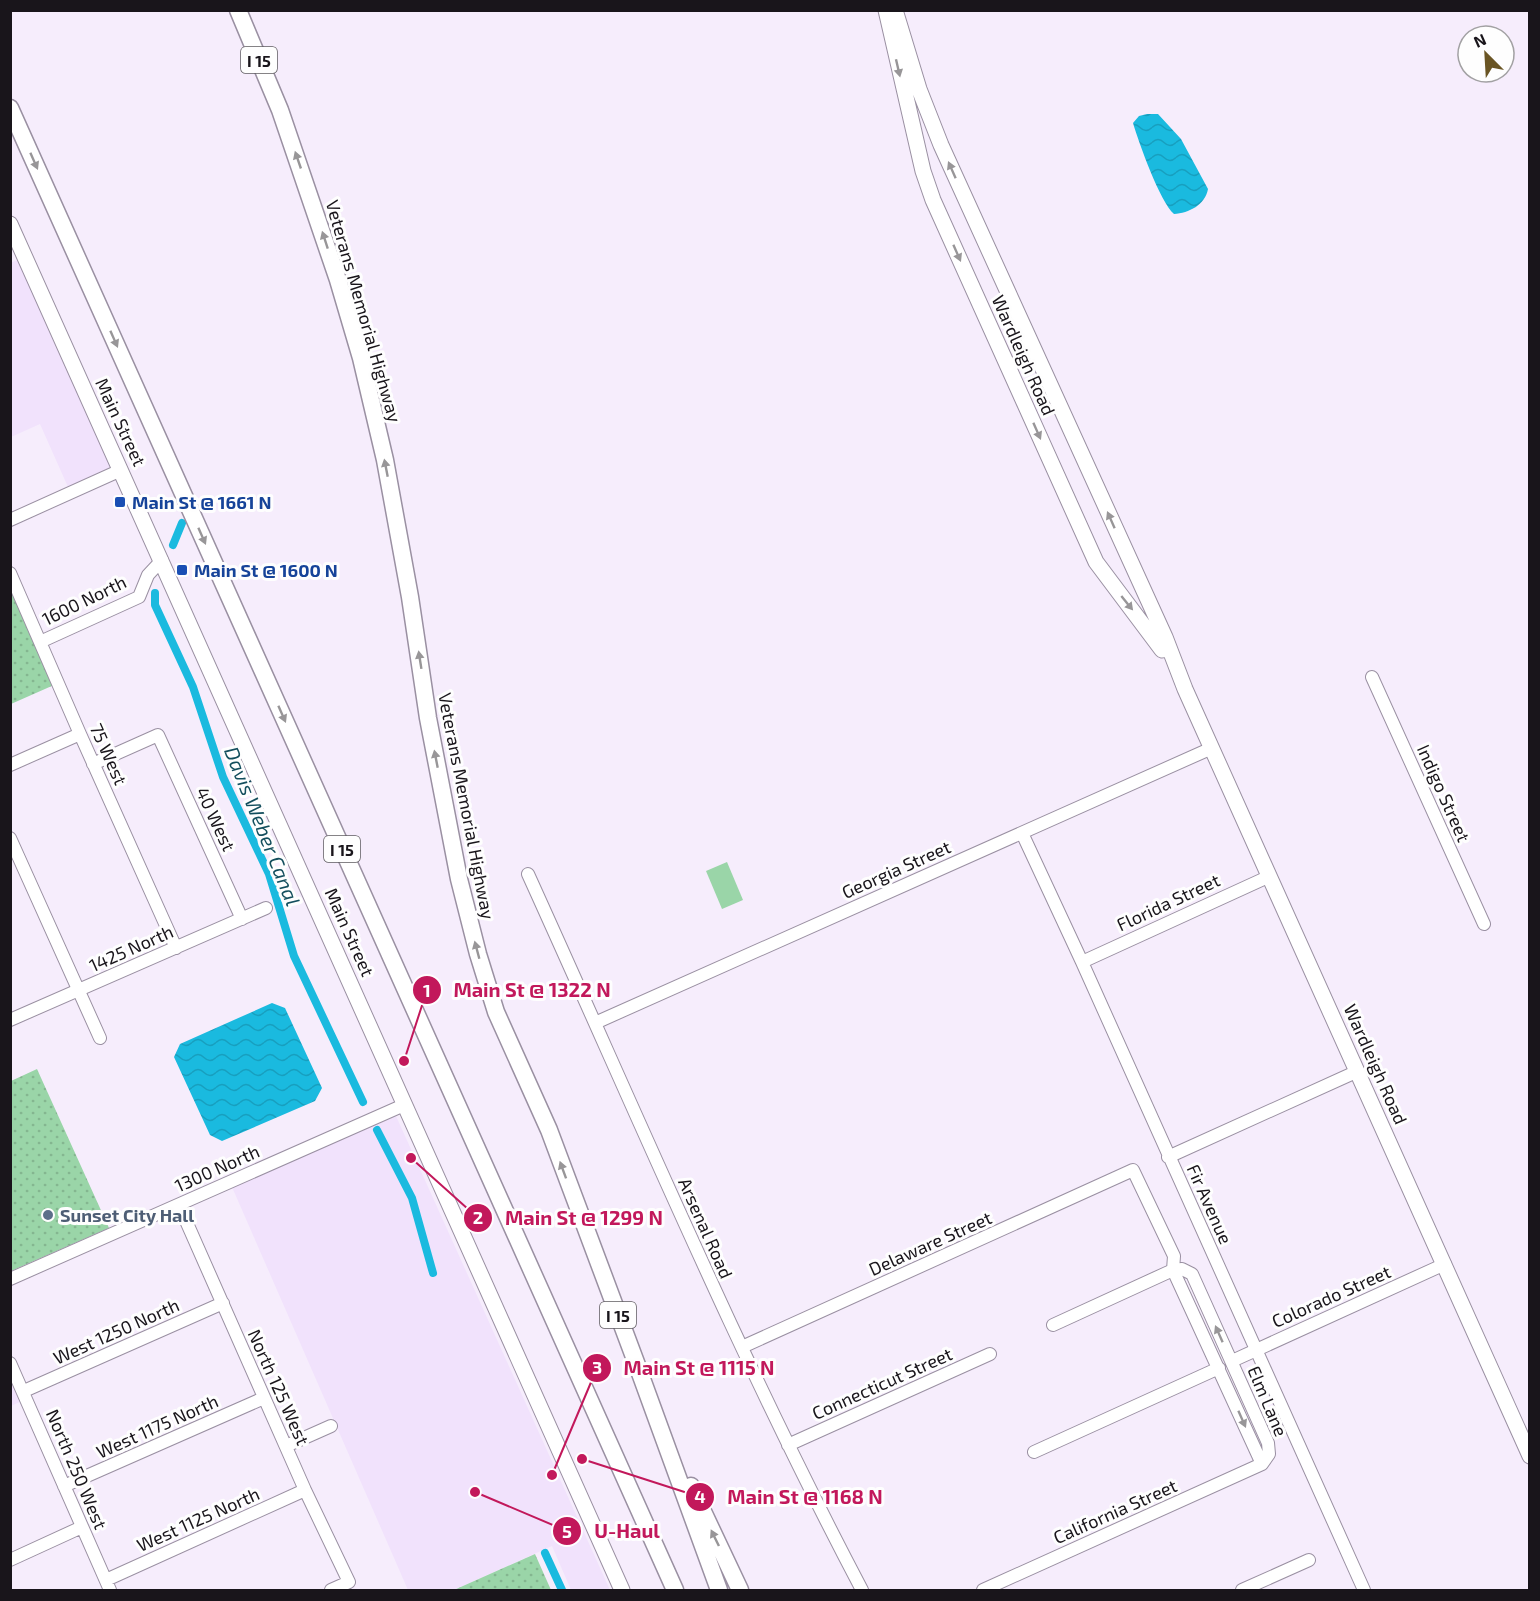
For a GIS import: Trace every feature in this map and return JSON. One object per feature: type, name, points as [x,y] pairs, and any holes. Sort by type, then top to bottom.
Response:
[{"type":"highway","name":"Veterans Memorial Highway","points":[[238,10],[280,111],[315,209],[361,358],[385,460],[410,597],[428,718],[459,879],[495,1012],[549,1130],[719,1590]]},
{"type":"highway","name":"I 15","points":[[10,108],[675,1590]]},
{"type":"highway","points":[[637,1365],[740,1590]]},
{"type":"main road","name":"Wardleigh Road","points":[[886,10],[922,171],[933,200],[1096,562],[1153,635],[1185,689]]},
{"type":"main road","name":"Wardleigh Road","points":[[895,10],[933,128],[1165,637],[1185,689],[1530,1456]]},
{"type":"main road","name":"Main Street","points":[[10,224],[16,253],[162,560],[622,1590]]},
{"type":"street","points":[[10,520],[121,470]]},
{"type":"street","name":"1600 North","points":[[40,642],[139,597],[148,575],[162,560]]},
{"type":"street","name":"75 West","points":[[10,573],[176,948]]},
{"type":"street","name":"Indigo Street","points":[[1372,677],[1484,924]]},
{"type":"street","points":[[10,765],[80,734]]},
{"type":"street","name":"40 West","points":[[93,764],[158,735],[242,919]]},
{"type":"street","name":"Georgia Street","points":[[595,1023],[1212,748]]},
{"type":"street","name":"Fir Avenue","points":[[1022,833],[1364,1590]]},
{"type":"street","points":[[10,838],[100,1038]]},
{"type":"street","name":"Arsenal Road","points":[[528,874],[707,1275],[788,1445],[862,1590]]},
{"type":"street","name":"Florida Street","points":[[1082,962],[1270,876]]},
{"type":"street","name":"1425 North","points":[[10,1020],[266,908]]},
{"type":"street","points":[[1168,1157],[1358,1071]]},
{"type":"street","name":"1300 North","points":[[10,1279],[404,1105]]},
{"type":"street","name":"Delaware Street","points":[[742,1347],[1133,1170]]},
{"type":"street","name":"Elm Lane","points":[[1133,1170],[1174,1256],[1173,1270],[1262,1464]]},
{"type":"street","name":"North 125 West","points":[[179,1204],[305,1490],[349,1582],[331,1590]]},
{"type":"street","name":"Colorado Street","points":[[1232,1361],[1445,1264]]},
{"type":"street","name":"Elm Lane","points":[[1173,1270],[1182,1269],[1192,1274],[1232,1361],[1268,1443],[1269,1454],[1262,1464]]},
{"type":"street","points":[[1053,1325],[1173,1270]]},
{"type":"street","name":"West 1250 North","points":[[24,1391],[223,1303]]},
{"type":"street","name":"Connecticut Street","points":[[788,1445],[990,1354]]},
{"type":"street","name":"North 250 West","points":[[10,1363],[108,1585]]},
{"type":"street","points":[[1034,1452],[1219,1368]]},
{"type":"street","name":"West 1175 North","points":[[64,1486],[264,1398]]},
{"type":"street","points":[[286,1446],[331,1426]]},
{"type":"street","name":"California Street","points":[[983,1590],[1262,1464]]},
{"type":"street","name":"West 1125 North","points":[[108,1585],[305,1490]]},
{"type":"street","points":[[10,1560],[82,1527]]},
{"type":"street","points":[[1242,1590],[1309,1560]]},
{"type":"shaded area","points":[[23,258],[115,465],[68,487],[40,424],[11,437],[10,263]]},
{"type":"shaded area","points":[[396,1116],[610,1590],[571,1590],[552,1546],[454,1590],[408,1590],[232,1187]]},
{"type":"shaded area","points":[[10,1368],[24,1400],[11,1406],[10,1406]]},
{"type":"green space","points":[[10,587],[54,685],[11,704],[10,704]]},
{"type":"green space","points":[[727,862],[743,900],[722,909],[706,871]]},
{"type":"green space","points":[[37,1069],[109,1228],[11,1271],[11,1081]]},
{"type":"green space","points":[[535,1554],[551,1590],[454,1590]]},
{"type":"water","points":[[1158,114],[1181,139],[1208,189],[1204,200],[1191,210],[1174,214],[1156,185],[1133,123],[1139,116]]},
{"type":"water","points":[[272,1003],[285,1008],[322,1088],[315,1101],[222,1141],[210,1135],[174,1057],[180,1044]]},
{"type":"waterway","points":[[173,545],[182,523]]},
{"type":"waterway","name":"Davis Weber Canal","points":[[155,593],[155,605],[193,687],[223,777],[269,874],[294,956],[363,1102]]},
{"type":"waterway","name":"Davis Weber Canal","points":[[377,1130],[412,1198],[433,1273]]},
{"type":"waterway","name":"Davis Weber Canal","points":[[545,1553],[562,1590]]},
{"type":"place","name":"Main St @ 1661 N","points":[[120,502]]},
{"type":"place","name":"Main St @ 1600 N","points":[[182,570]]},
{"type":"place","name":"Main St @ 1322 N","points":[[404,1061]]},
{"type":"place","name":"Main St @ 1299 N","points":[[411,1158]]},
{"type":"place","name":"Sunset City Hall","points":[[48,1215]]},
{"type":"place","name":"Main St @ 1168 N","points":[[582,1459]]},
{"type":"place","name":"Main St @ 1115 N","points":[[552,1475]]},
{"type":"place","name":"U-Haul","points":[[475,1492]]}]
